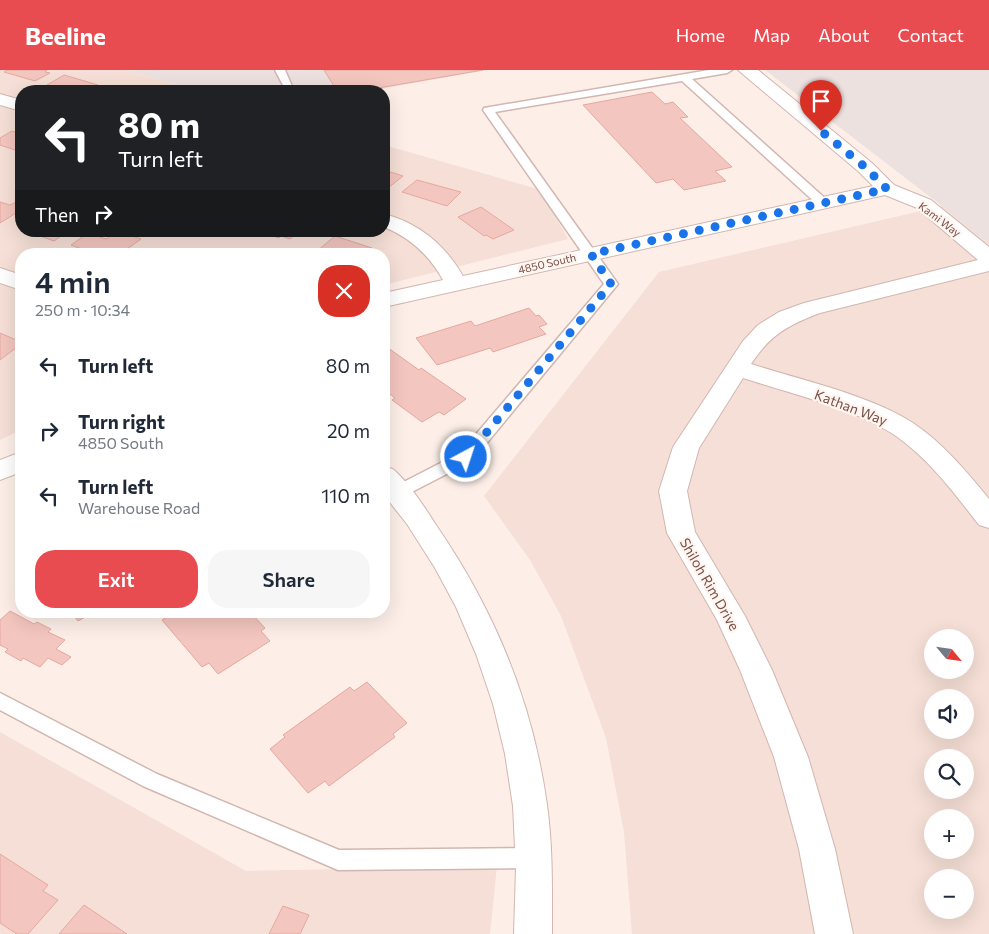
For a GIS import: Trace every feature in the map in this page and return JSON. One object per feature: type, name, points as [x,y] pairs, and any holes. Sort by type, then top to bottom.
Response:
[{"type":"street","points":[[747,70],[865,167],[887,189]]},
{"type":"street","points":[[0,99],[15,104]]},
{"type":"street","name":"4850 South","points":[[390,299],[887,189]]},
{"type":"street","name":"Kami Way","points":[[887,189],[924,204],[989,258]]},
{"type":"street","points":[[390,222],[414,232],[427,242],[446,265],[456,284]]},
{"type":"street","name":"Shiloh Rim Drive","points":[[834,934],[817,849],[790,757],[756,670],[730,616],[681,533],[673,491],[686,447],[751,346],[766,330],[787,317],[812,308],[989,264]]},
{"type":"street","points":[[0,275],[15,281]]},
{"type":"street","name":"Kathan Way","points":[[737,368],[848,404],[882,417],[906,431],[971,495],[989,518]]},
{"type":"street","points":[[0,471],[15,464]]},
{"type":"street","points":[[391,484],[436,544],[463,589],[492,650],[518,737],[529,802],[534,858],[533,934]]},
{"type":"lane","points":[[280,70],[288,85]]},
{"type":"lane","points":[[391,484],[466,457],[611,284],[488,110],[727,70]]},
{"type":"lane","points":[[684,77],[823,203]]},
{"type":"lane","points":[[0,701],[150,780],[338,860],[534,858]]},
{"type":"shaded area","points":[[0,70],[124,70],[178,85],[15,85],[15,237],[390,237],[390,147],[541,190],[568,239],[390,284],[390,248],[15,248],[15,433],[0,440]]},
{"type":"shaded area","points":[[124,70],[488,70],[390,87],[390,85],[178,85]]},
{"type":"shaded area","points":[[765,70],[989,70],[989,240],[985,241]]},
{"type":"shaded area","points":[[942,206],[985,241],[989,240],[989,934],[632,934],[624,832],[606,738],[561,616],[530,560],[484,496],[659,272]]},
{"type":"shaded area","points":[[0,732],[246,871],[497,866],[490,934],[0,934]]},
{"type":"building","points":[[7,70],[47,70],[45,72],[50,73],[35,81],[4,72]]},
{"type":"building","points":[[324,70],[483,70],[390,86],[333,85]]},
{"type":"building","points":[[64,75],[98,85],[47,85]]},
{"type":"building","points":[[652,92],[665,104],[673,102],[688,117],[680,118],[732,167],[715,171],[726,181],[684,190],[673,179],[656,183],[583,105]]},
{"type":"building","points":[[12,131],[15,132],[15,150],[0,145],[0,138]]},
{"type":"building","points":[[390,172],[403,176],[390,186]]},
{"type":"building","points":[[417,180],[461,192],[447,206],[402,192]]},
{"type":"building","points":[[0,202],[10,205],[15,202],[15,214],[0,223]]},
{"type":"building","points":[[481,207],[514,230],[493,239],[486,235],[484,236],[458,217]]},
{"type":"building","points":[[43,237],[60,237],[54,241]]},
{"type":"building","points":[[82,237],[106,239],[109,237],[135,237],[141,239],[128,248],[79,248],[71,245]]},
{"type":"building","points":[[334,237],[338,237],[372,248],[321,248]]},
{"type":"building","points":[[529,308],[547,324],[539,327],[546,334],[493,352],[490,348],[437,365],[416,338],[471,321],[475,326]]},
{"type":"building","points":[[0,333],[15,339],[15,349],[0,360]]},
{"type":"building","points":[[390,349],[466,399],[444,415],[439,412],[422,422],[392,400],[395,398],[390,394]]},
{"type":"building","points":[[10,611],[15,614],[15,618],[23,618],[34,624],[37,622],[51,629],[48,632],[65,640],[56,649],[71,657],[62,665],[48,658],[40,667],[23,658],[21,661],[5,652],[8,649],[0,645],[0,620]]},
{"type":"building","points":[[165,618],[256,618],[265,628],[261,631],[270,641],[218,674],[209,663],[202,667],[162,620]]},
{"type":"building","points":[[367,682],[407,723],[393,734],[395,737],[329,786],[325,781],[308,793],[270,749],[285,737],[283,735],[350,687],[354,691]]},
{"type":"building","points":[[0,854],[48,885],[43,891],[58,900],[28,934],[17,934],[0,923]]},
{"type":"building","points":[[84,905],[127,934],[59,934]]},
{"type":"building","points":[[283,906],[309,915],[300,934],[269,934]]},
{"type":"route","points":[[466,457],[611,284],[591,254],[887,189],[865,167],[821,131]]}]
